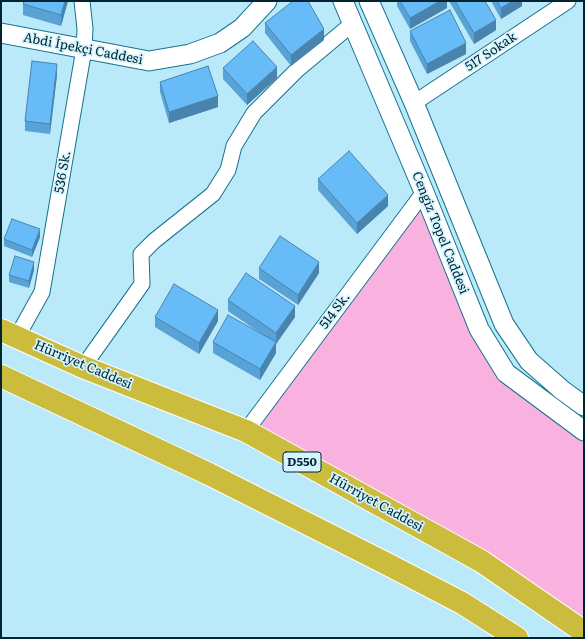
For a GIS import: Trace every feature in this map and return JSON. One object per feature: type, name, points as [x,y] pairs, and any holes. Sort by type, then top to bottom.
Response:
[{"type":"highway","name":"Hürriyet Caddesi","points":[[9,333],[83,367],[246,431],[481,561],[584,632]]},
{"type":"highway","points":[[1,376],[209,474],[389,565],[462,603],[517,638]]},
{"type":"street","name":"536 Sk.","points":[[9,333],[42,292],[84,49],[85,29],[82,1]]},
{"type":"street","name":"Abdi İpekçi Caddesi","points":[[1,33],[149,61],[190,54],[220,43],[242,28],[267,1]]},
{"type":"street","name":"Cengiz Topel Caddesi","points":[[343,1],[424,192],[479,329],[506,374],[584,431]]},
{"type":"street","name":"Cengiz Topel Caddesi","points":[[369,1],[414,103],[504,324],[529,361],[562,390],[584,406]]},
{"type":"street","name":"517 Sokak","points":[[414,103],[568,1]]},
{"type":"street","points":[[83,367],[142,284],[141,254],[154,241],[213,194],[228,170],[234,146],[254,113],[297,70],[352,24]]},
{"type":"street","name":"514 Sk.","points":[[246,431],[424,192]]},
{"type":"street","points":[[481,561],[544,596],[584,622]]},
{"type":"shaded area","points":[[424,192],[506,373],[584,431],[584,622],[246,431]]},
{"type":"building","points":[[24,1],[65,1],[61,15],[23,4]]},
{"type":"building","points":[[293,1],[308,1],[324,29],[291,55],[265,23]]},
{"type":"building","points":[[400,1],[440,1],[410,18]]},
{"type":"building","points":[[455,1],[485,1],[496,20],[474,33]]},
{"type":"building","points":[[497,1],[513,1],[501,8]]},
{"type":"building","points":[[450,10],[466,43],[427,64],[410,31]]},
{"type":"building","points":[[253,41],[277,67],[247,94],[223,68]]},
{"type":"building","points":[[32,61],[57,64],[50,124],[25,121]]},
{"type":"building","points":[[208,66],[218,96],[169,112],[160,82]]},
{"type":"building","points":[[349,151],[388,195],[357,223],[318,179]]},
{"type":"building","points":[[12,219],[40,229],[32,250],[4,239]]},
{"type":"building","points":[[280,236],[319,262],[298,295],[259,268]]},
{"type":"building","points":[[15,256],[34,262],[29,281],[9,275]]},
{"type":"building","points":[[246,273],[295,306],[276,333],[228,300]]},
{"type":"building","points":[[174,284],[218,310],[199,343],[155,317]]},
{"type":"building","points":[[228,315],[276,342],[260,369],[213,342]]}]
